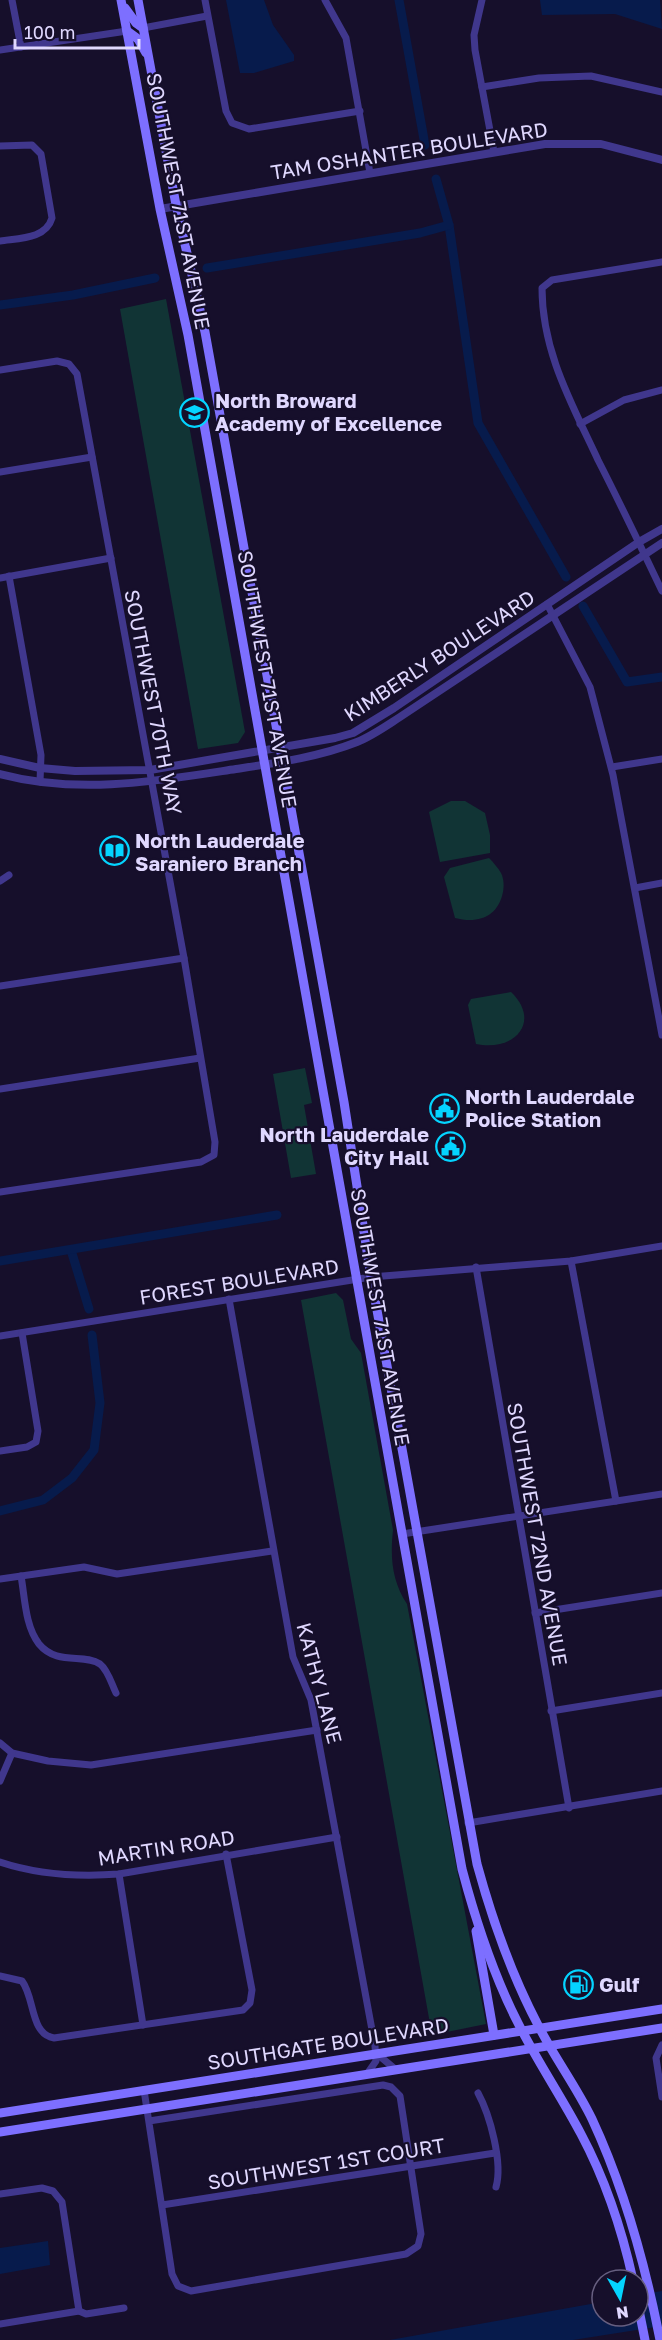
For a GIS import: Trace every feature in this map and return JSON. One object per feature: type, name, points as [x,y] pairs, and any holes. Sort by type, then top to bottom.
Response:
[{"type":"main road","name":"SOUTHWEST 71ST AVENUE","points":[[138,0],[176,205],[205,332],[344,1102],[371,1277],[418,1531],[468,1823],[482,1884],[506,1956],[539,2028],[591,2117],[615,2173],[635,2231],[659,2336]]},
{"type":"main road","name":"SOUTHWEST 71ST AVENUE","points":[[122,2],[160,209],[188,335],[462,1869],[473,1913],[496,1975],[521,2030],[594,2160],[615,2218],[630,2268]]},
{"type":"main road","points":[[122,2],[136,23],[143,28]]},
{"type":"main road","points":[[127,31],[143,47],[150,63]]},
{"type":"main road","points":[[462,1869],[469,1880],[482,1884]]},
{"type":"main road","points":[[473,1913],[479,1962],[494,2035]]},
{"type":"main road","name":"SOUTHGATE BOULEVARD","points":[[0,2113],[662,2009]]},
{"type":"main road","name":"SOUTHGATE BOULEVARD","points":[[0,2132],[662,2028]]},
{"type":"street","points":[[12,0],[21,47]]},
{"type":"street","points":[[205,0],[226,111],[232,123],[249,129],[360,111]]},
{"type":"street","points":[[325,0],[346,38],[370,173]]},
{"type":"street","points":[[482,0],[474,35],[494,152]]},
{"type":"street","points":[[143,28],[207,16]]},
{"type":"street","points":[[0,51],[127,31]]},
{"type":"street","points":[[482,87],[539,78],[591,76],[662,92]]},
{"type":"street","name":"TAM OSHANTER BOULEVARD","points":[[160,209],[494,152],[572,142],[601,144],[662,160]]},
{"type":"street","points":[[0,146],[32,144],[41,154],[52,218],[49,226],[38,235],[0,242]]},
{"type":"street","points":[[662,262],[552,280],[542,288],[542,313],[558,375],[662,591]]},
{"type":"street","name":"SOUTHWEST 70TH WAY","points":[[0,370],[57,361],[69,364],[77,374],[184,958],[215,1142],[214,1155],[201,1162],[0,1192]]},
{"type":"street","points":[[580,424],[624,400],[662,390]]},
{"type":"street","points":[[0,472],[92,457]]},
{"type":"street","name":"KIMBERLY BOULEVARD","points":[[0,759],[40,768],[75,771],[150,770],[353,733],[639,542],[662,529]]},
{"type":"street","name":"KIMBERLY BOULEVARD","points":[[0,774],[40,782],[107,786],[152,783],[282,761],[359,742],[424,702],[662,543]]},
{"type":"street","points":[[0,578],[111,558]]},
{"type":"street","points":[[9,576],[41,755],[40,782]]},
{"type":"street","points":[[547,604],[590,687],[612,767],[662,1035]]},
{"type":"street","points":[[612,767],[662,759]]},
{"type":"street","points":[[0,881],[9,874]]},
{"type":"street","points":[[635,888],[662,884]]},
{"type":"street","points":[[0,986],[184,958]]},
{"type":"street","points":[[0,1089],[200,1058]]},
{"type":"street","name":"FOREST BOULEVARD","points":[[0,1336],[371,1277],[571,1261],[662,1246]]},
{"type":"street","points":[[571,1261],[616,1501]]},
{"type":"street","name":"SOUTHWEST 72ND AVENUE","points":[[476,1267],[569,1808]]},
{"type":"street","name":"KATHY LANE","points":[[229,1299],[272,1551],[293,1657],[311,1700],[376,2053]]},
{"type":"street","points":[[0,1451],[27,1447],[36,1442],[38,1431],[22,1333]]},
{"type":"street","points":[[402,1534],[662,1494]]},
{"type":"street","points":[[0,1580],[84,1567],[117,1574],[272,1551]]},
{"type":"street","points":[[21,1576],[29,1625],[40,1644],[54,1655],[75,1660],[92,1660],[102,1666],[116,1693]]},
{"type":"street","points":[[535,1613],[662,1593]]},
{"type":"street","points":[[551,1710],[662,1693]]},
{"type":"street","points":[[0,1743],[12,1753],[48,1761],[91,1765],[317,1730]]},
{"type":"street","points":[[0,1781],[12,1753]]},
{"type":"street","points":[[468,1823],[662,1791]]},
{"type":"street","name":"MARTIN ROAD","points":[[0,1862],[38,1873],[92,1876],[119,1874],[226,1854],[337,1837]]},
{"type":"street","points":[[0,1976],[22,1981],[30,1991],[38,2030],[45,2036],[54,2038],[243,2010],[250,2003],[252,1990],[226,1854]]},
{"type":"street","points":[[119,1874],[143,2025]]},
{"type":"street","points":[[662,2045],[656,2058],[662,2097]]},
{"type":"street","points":[[376,2053],[395,2069]]},
{"type":"street","points":[[367,2073],[374,2066],[376,2053]]},
{"type":"street","points":[[144,2090],[172,2274],[178,2286],[191,2291],[406,2254],[418,2246],[421,2234],[400,2096],[391,2087],[382,2085],[149,2121]]},
{"type":"street","points":[[478,2093],[488,2111],[499,2177],[496,2187]]},
{"type":"street","name":"SOUTHWEST 1ST COURT","points":[[162,2205],[495,2153]]},
{"type":"street","points":[[0,2194],[42,2188],[53,2191],[62,2202],[79,2311]]},
{"type":"street","points":[[0,2324],[79,2311],[86,2314],[124,2308]]},
{"type":"green space","points":[[166,299],[245,732],[238,743],[198,749],[120,309]]},
{"type":"green space","points":[[451,801],[465,801],[485,813],[490,835],[490,853],[440,862],[429,812]]},
{"type":"green space","points":[[489,858],[500,871],[504,885],[497,907],[486,917],[479,919],[455,918],[444,877],[450,868]]},
{"type":"green space","points":[[511,992],[520,1003],[524,1014],[524,1024],[519,1032],[512,1039],[502,1043],[476,1044],[468,1005],[471,999]]},
{"type":"green space","points":[[305,1068],[312,1103],[304,1105],[316,1174],[291,1178],[273,1074]]},
{"type":"green space","points":[[336,1293],[343,1300],[351,1339],[361,1353],[393,1530],[393,1569],[398,1587],[407,1604],[486,2024],[432,2035],[301,1300]]},
{"type":"water","points":[[226,0],[264,0],[273,25],[294,55],[294,61],[254,73],[240,73]]},
{"type":"water","points":[[540,0],[660,0],[662,29],[615,14],[542,15]]},
{"type":"water","points":[[48,2241],[50,2265],[0,2274],[0,2248]]},
{"type":"water","points":[[662,2291],[662,2326],[650,2328],[650,2293]]},
{"type":"water","points":[[590,2304],[590,2328],[649,2328],[573,2340],[390,2340]]},
{"type":"waterway","points":[[399,0],[425,145]]},
{"type":"waterway","points":[[207,268],[420,233],[449,225],[436,179]]},
{"type":"waterway","points":[[449,225],[478,423],[566,577]]},
{"type":"waterway","points":[[0,305],[73,295],[155,278]]},
{"type":"waterway","points":[[583,606],[627,682],[662,677]]},
{"type":"waterway","points":[[0,1261],[277,1215]]},
{"type":"waterway","points":[[71,1250],[89,1309]]},
{"type":"waterway","points":[[0,1511],[43,1500],[72,1478],[94,1450],[100,1403],[92,1335]]},
{"type":"place","name":"North Broward Academy of Excellence","points":[[194,412]]},
{"type":"place","name":"North Lauderdale Saraniero Branch","points":[[114,851]]},
{"type":"place","name":"North Lauderdale Police Station","points":[[444,1108]]},
{"type":"place","name":"North Lauderdale City Hall","points":[[450,1146]]},
{"type":"place","name":"Gulf","points":[[578,1984]]}]
